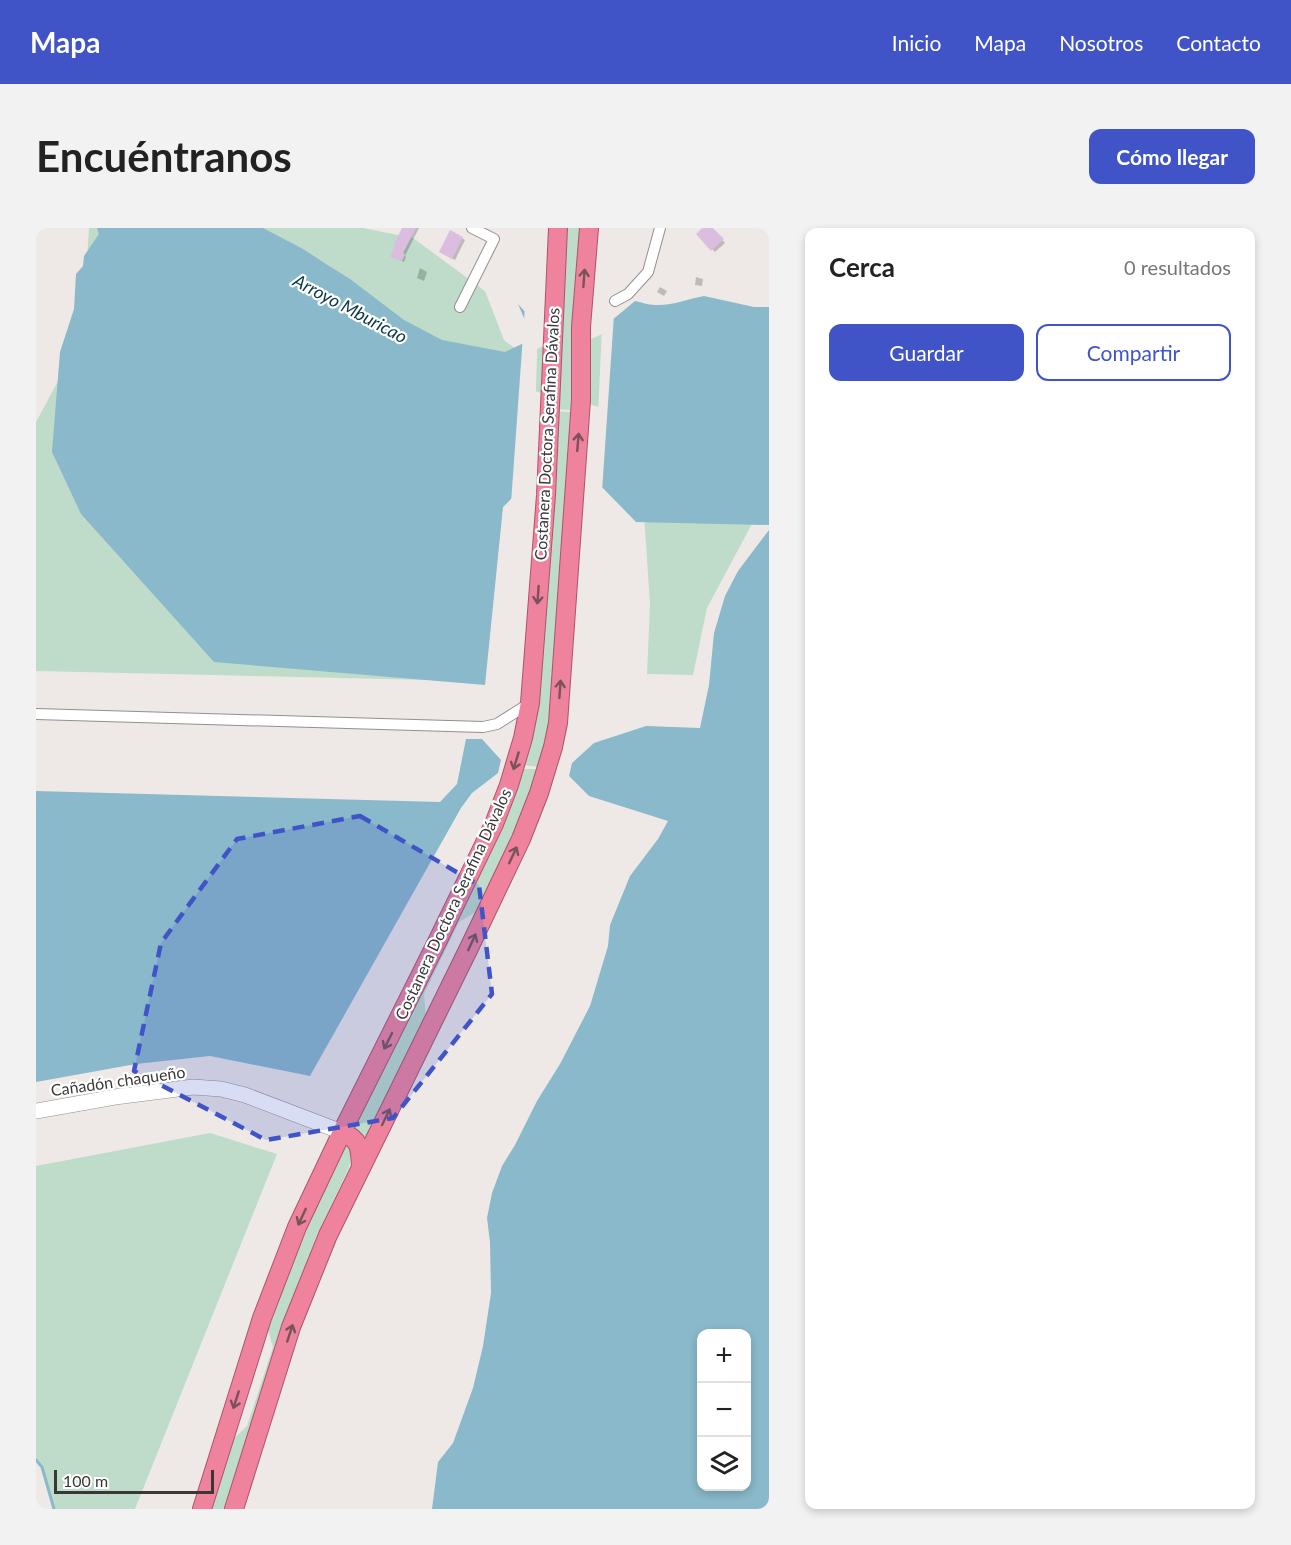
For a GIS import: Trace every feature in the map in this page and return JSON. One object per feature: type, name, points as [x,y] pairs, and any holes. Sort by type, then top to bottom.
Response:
[{"type":"highway","name":"Costanera Doctora Serafina Dávalos","points":[[202,1509],[262,1318],[297,1227],[494,824],[524,738],[530,703],[546,495],[558,228]]},
{"type":"highway","name":"Costanera Doctora Serafina Dávalos","points":[[234,1509],[291,1327],[328,1235],[469,948],[521,839],[539,794],[558,723],[581,400],[581,327],[589,228]]},
{"type":"highway","points":[[342,1132],[356,1141],[360,1149],[361,1168]]},
{"type":"main road","name":"Cañadón chaqueño","points":[[36,1111],[115,1096],[194,1087],[221,1089],[245,1095],[342,1132]]},
{"type":"street","points":[[460,307],[494,239],[472,228]]},
{"type":"street","points":[[615,301],[628,294],[648,272],[660,228]]},
{"type":"street","points":[[36,714],[483,727],[497,723],[530,703]]},
{"type":"highlighted area","points":[[360,816],[479,885],[492,994],[393,1118],[266,1140],[134,1071],[161,943],[237,839]]},
{"type":"green space","points":[[89,228],[363,228],[413,238],[485,291],[504,340],[524,355],[548,344],[564,228],[582,228],[582,343],[609,331],[769,492],[707,608],[693,675],[647,674],[650,605],[644,514],[603,408],[573,400],[572,410],[553,409],[554,396],[522,388],[80,369]]},
{"type":"green space","points":[[63,372],[473,681],[36,671],[36,422]]},
{"type":"green space","points":[[553,411],[573,412],[553,712],[540,767],[522,765]]},
{"type":"green space","points":[[520,769],[539,769],[528,805],[479,910],[459,922],[424,994],[426,1018],[366,1141],[354,1127]]},
{"type":"green space","points":[[210,1133],[277,1154],[135,1509],[54,1509],[42,1467],[36,1460],[36,1166]]},
{"type":"green space","points":[[345,1143],[348,1143],[351,1155],[349,1168],[317,1234],[304,1269],[227,1509],[208,1509],[229,1443],[247,1426],[273,1347],[267,1328],[306,1230]]},
{"type":"water","name":"Arroyo Mburicao","points":[[97,228],[263,228],[303,249],[350,279],[404,320],[442,340],[505,352],[524,343],[527,325],[518,304],[535,323],[530,480],[503,507],[485,685],[214,662],[81,514],[52,452],[60,352],[74,309],[76,274],[83,266],[84,256],[99,234]]},
{"type":"water","points":[[704,296],[754,307],[769,307],[769,525],[636,522],[598,483],[605,326],[635,301],[661,305]]},
{"type":"water","points":[[769,530],[769,1509],[432,1509],[438,1462],[453,1443],[473,1388],[483,1346],[491,1293],[487,1218],[492,1193],[502,1166],[590,1006],[608,946],[610,925],[630,876],[658,839],[668,821],[589,796],[569,776],[572,763],[594,743],[646,726],[700,728],[709,685],[714,633],[725,596],[738,571]]},
{"type":"water","points":[[466,739],[482,739],[501,760],[498,773],[472,793],[461,808],[310,1076],[210,1056],[136,1064],[36,1082],[36,791],[440,802],[457,784]]},
{"type":"pier","points":[[525,307],[538,323],[533,481],[511,503]]},
{"type":"pier","points":[[614,315],[602,491],[595,483],[602,326]]},
{"type":"building","points":[[402,228],[416,228],[403,253],[405,254],[402,261],[390,257]]},
{"type":"building","points":[[702,228],[713,228],[724,239],[711,251],[696,234]]},
{"type":"building","points":[[450,230],[463,237],[452,259],[439,252]]},
{"type":"waterway","points":[[36,1460],[42,1467],[54,1509]]}]
